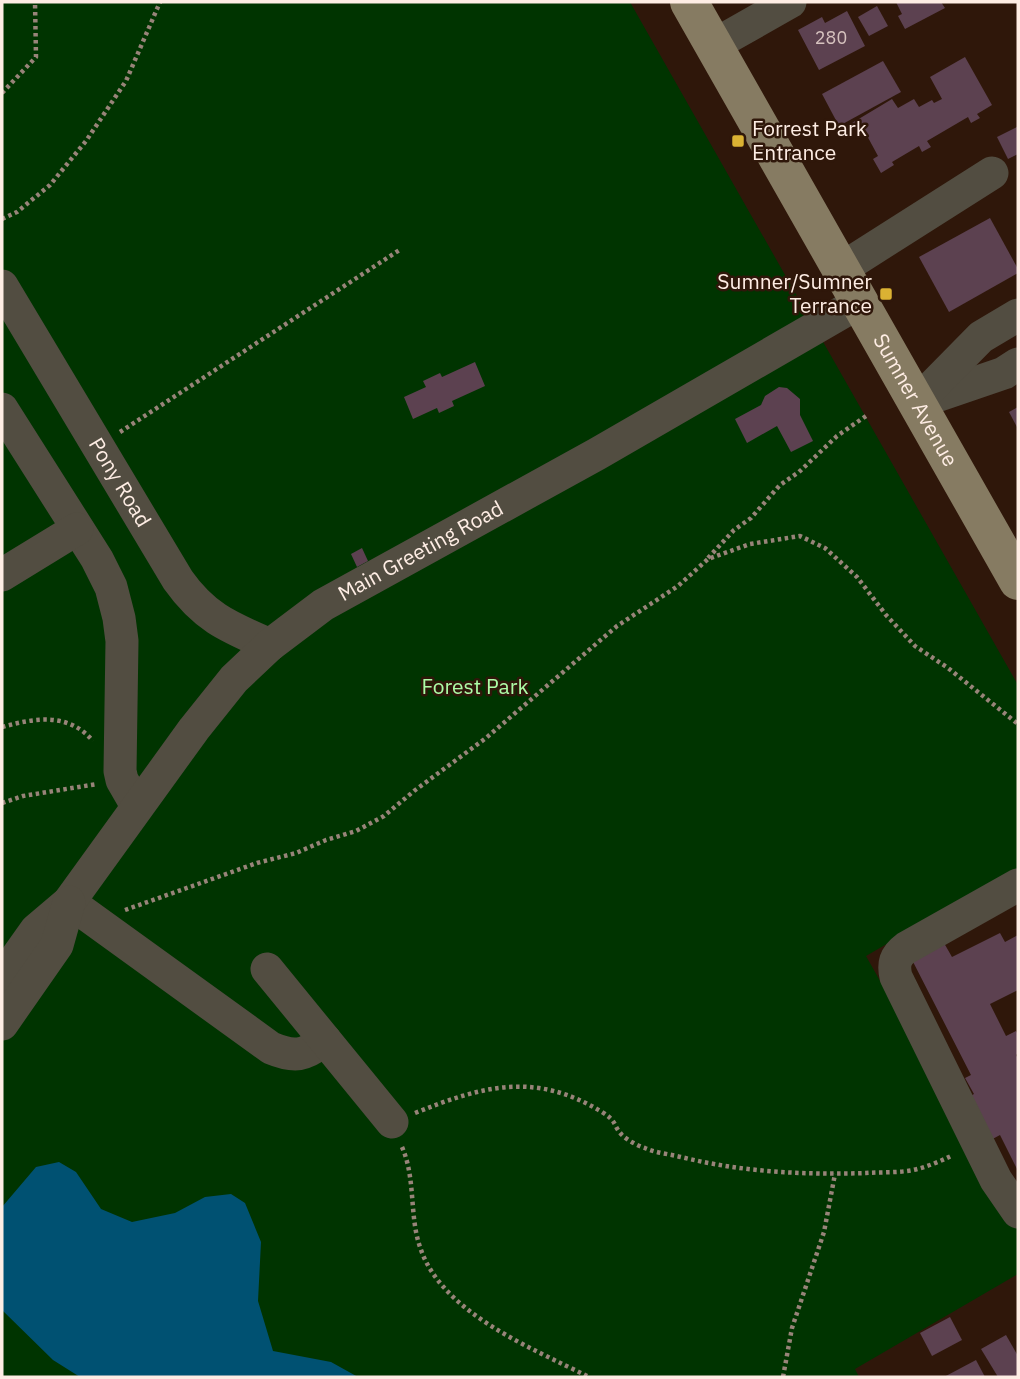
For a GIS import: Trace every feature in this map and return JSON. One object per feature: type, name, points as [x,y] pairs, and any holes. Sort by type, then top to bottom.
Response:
[{"type":"main road","name":"Sumner Avenue","points":[[690,2],[1018,581]]},
{"type":"street","points":[[714,46],[790,2]]},
{"type":"street","points":[[841,269],[992,173]]},
{"type":"street","name":"Pony Road","points":[[2,286],[171,569],[192,599],[207,614],[270,645]]},
{"type":"street","name":"Main Greeting Road","points":[[2,1024],[57,944],[69,902],[130,793],[234,679],[270,645],[323,604],[597,454],[860,302]]},
{"type":"street","points":[[916,403],[981,337],[1018,315]]},
{"type":"street","points":[[916,403],[1004,373],[1018,364]]},
{"type":"street","points":[[2,409],[111,587],[119,618],[121,641],[118,759],[130,793]]},
{"type":"street","points":[[2,575],[77,529]]},
{"type":"street","points":[[1018,885],[906,948],[899,953],[894,969],[996,1180],[1018,1212]]},
{"type":"street","points":[[69,902],[271,1048],[299,1054],[312,1050],[325,1040]]},
{"type":"street","name":"Main Greeting Road","points":[[2,978],[36,930],[69,902]]},
{"type":"street","points":[[267,969],[392,1122]]},
{"type":"path","points":[[2,93],[36,57],[35,2]]},
{"type":"path","points":[[2,219],[17,212],[50,185],[86,141],[126,81],[160,2]]},
{"type":"path","points":[[97,446],[401,249]]},
{"type":"path","points":[[101,925],[143,903],[257,863],[296,853],[356,831],[384,816],[486,738],[617,626],[678,586],[708,559],[734,530],[751,518],[780,485],[799,472],[837,436],[866,416]]},
{"type":"path","points":[[708,559],[750,544],[800,536],[825,548],[857,577],[886,615],[915,646],[948,668],[1018,724]]},
{"type":"path","points":[[2,727],[28,719],[66,721],[90,737],[130,793]]},
{"type":"path","points":[[2,803],[23,796],[130,793]]},
{"type":"path","points":[[589,1377],[516,1340],[464,1307],[446,1291],[420,1249],[414,1224],[405,1152],[392,1122],[490,1087],[517,1085],[554,1091],[588,1104],[614,1120],[622,1136],[643,1148],[701,1162],[767,1173],[911,1171],[942,1161],[978,1143]]},
{"type":"path","points":[[783,1377],[792,1328],[824,1232],[835,1174]]},
{"type":"green space","name":"Forest Park","points":[[2,2],[630,2],[1018,685],[1018,868],[866,956],[1018,1225],[1018,1274],[855,1369],[859,1377],[2,1377]]},
{"type":"water","points":[[59,1162],[76,1172],[101,1209],[132,1222],[175,1213],[205,1197],[231,1194],[245,1203],[261,1242],[258,1301],[273,1351],[331,1362],[358,1377],[80,1377],[53,1360],[2,1310],[2,1207],[36,1167]]},
{"type":"building","points":[[896,2],[941,2],[945,8],[905,29],[898,16],[902,14]]},
{"type":"building","points":[[877,6],[888,26],[869,36],[858,17]]},
{"type":"building","points":[[847,11],[865,46],[819,70],[798,30],[822,17],[825,23]]},
{"type":"building","points":[[965,57],[992,105],[977,114],[980,118],[971,123],[968,117],[927,141],[931,147],[922,152],[919,146],[892,162],[894,165],[881,173],[873,159],[878,156],[865,132],[859,135],[852,123],[892,99],[898,108],[914,99],[919,107],[932,100],[934,103],[942,99],[930,77]]},
{"type":"building","points":[[883,61],[901,92],[839,126],[822,94]]},
{"type":"building","points":[[1017,127],[1018,154],[1008,159],[997,137]]},
{"type":"building","points":[[990,218],[1018,273],[949,312],[919,257]]},
{"type":"building","points":[[475,362],[485,386],[452,401],[454,406],[439,413],[437,408],[413,419],[404,397],[426,387],[423,381],[440,373],[442,377]]},
{"type":"building","points":[[779,387],[787,388],[800,399],[800,415],[813,441],[791,452],[777,426],[747,443],[735,419],[761,405],[765,396]]},
{"type":"building","points":[[1018,407],[1018,429],[1009,412]]},
{"type":"building","points":[[362,548],[368,561],[357,567],[351,554]]},
{"type":"building","points":[[1000,933],[1005,942],[1018,935],[1018,990],[990,1004],[1006,1036],[1016,1031],[1018,1035],[1018,1171],[1000,1135],[987,1142],[965,1099],[974,1094],[965,1078],[971,1075],[909,954],[944,943],[952,957]]},
{"type":"building","points":[[950,1317],[962,1340],[932,1356],[920,1333]]},
{"type":"building","points":[[1006,1335],[1018,1356],[1018,1377],[998,1377],[981,1349]]},
{"type":"building","points":[[976,1360],[985,1377],[944,1377]]},
{"type":"place","name":"Forrest Park Entrance","points":[[738,141]]},
{"type":"place","name":"Sumner/Sumner Terrance","points":[[886,294]]}]
